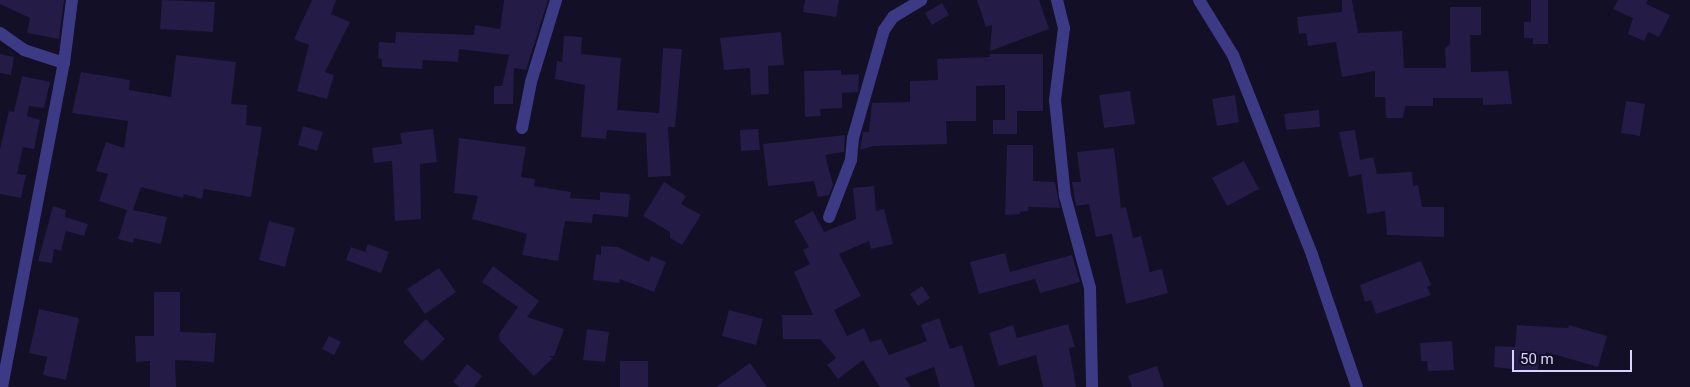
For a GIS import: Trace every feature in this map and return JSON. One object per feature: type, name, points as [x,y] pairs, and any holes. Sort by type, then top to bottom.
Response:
[{"type":"street","points":[[2,387],[64,63],[72,0]]},
{"type":"street","points":[[522,128],[531,82],[556,0]]},
{"type":"street","points":[[829,217],[850,160],[853,138],[884,30],[893,17],[921,0]]},
{"type":"street","points":[[1057,0],[1064,28],[1055,100],[1065,196],[1090,288],[1092,387]]},
{"type":"street","points":[[1199,0],[1233,55],[1312,255],[1357,387]]},
{"type":"street","points":[[0,32],[24,50],[64,63]]},
{"type":"building","points":[[0,0],[64,0],[59,39],[27,33],[30,18],[0,4]]},
{"type":"building","points":[[162,0],[215,2],[213,32],[160,29]]},
{"type":"building","points":[[312,0],[336,0],[331,14],[350,22],[325,72],[334,75],[327,99],[297,91],[309,45],[294,39]]},
{"type":"building","points":[[504,0],[548,0],[526,70],[514,68],[513,104],[494,104],[494,86],[502,86],[509,55],[459,49],[458,62],[423,60],[422,69],[382,67],[382,59],[378,58],[379,42],[395,43],[396,32],[474,35],[475,25],[500,29]]},
{"type":"building","points":[[805,0],[839,0],[836,17],[803,12]]},
{"type":"building","points":[[977,0],[1039,0],[1049,29],[990,51],[992,25],[986,27]]},
{"type":"building","points":[[1342,0],[1352,0],[1358,33],[1402,31],[1404,68],[1446,68],[1445,48],[1450,44],[1450,7],[1481,7],[1481,35],[1470,35],[1471,72],[1508,71],[1512,104],[1483,105],[1483,98],[1433,98],[1433,106],[1405,106],[1403,118],[1386,118],[1385,97],[1375,97],[1375,71],[1342,77],[1336,42],[1308,46],[1306,33],[1299,34],[1297,17],[1342,12]]},
{"type":"building","points":[[1531,0],[1548,0],[1548,44],[1533,44],[1533,38],[1524,38],[1524,22],[1531,22]]},
{"type":"building","points":[[1618,0],[1648,0],[1646,4],[1670,15],[1659,37],[1648,32],[1644,41],[1628,34],[1633,18],[1613,9]]},
{"type":"building","points":[[942,3],[949,15],[932,25],[925,13]]},
{"type":"building","points":[[781,32],[784,65],[768,66],[769,94],[751,95],[750,68],[724,70],[720,38]]},
{"type":"building","points":[[564,36],[582,37],[581,54],[621,58],[617,110],[659,113],[663,48],[682,49],[675,127],[668,127],[671,176],[648,177],[646,133],[607,130],[606,139],[581,137],[585,85],[555,79],[557,61],[562,62]]},
{"type":"building","points":[[0,54],[14,57],[11,75],[0,73]]},
{"type":"building","points":[[990,54],[1043,54],[1043,111],[1017,111],[1017,134],[993,134],[993,120],[1005,120],[1005,85],[976,86],[976,121],[946,121],[947,144],[873,146],[860,150],[863,132],[869,132],[872,103],[910,102],[910,81],[938,80],[937,59],[990,57]]},
{"type":"building","points":[[176,55],[236,62],[231,104],[247,105],[246,125],[262,127],[251,197],[204,189],[202,199],[184,194],[183,198],[141,187],[133,210],[167,217],[161,244],[134,238],[133,243],[118,239],[127,210],[99,201],[108,174],[96,171],[106,142],[124,148],[128,121],[72,113],[81,72],[130,80],[129,90],[171,97]]},
{"type":"building","points":[[841,70],[841,75],[859,74],[858,92],[842,93],[842,108],[820,109],[821,116],[805,117],[804,71]]},
{"type":"building","points":[[22,76],[50,82],[44,108],[29,106],[27,116],[40,120],[34,149],[23,147],[17,174],[26,175],[21,198],[0,194],[0,149],[9,111],[14,112]]},
{"type":"building","points":[[1130,91],[1135,124],[1104,128],[1099,95]]},
{"type":"building","points":[[1235,95],[1239,122],[1217,126],[1212,99]]},
{"type":"building","points":[[1626,101],[1645,104],[1640,136],[1621,133]]},
{"type":"building","points":[[1319,110],[1320,127],[1286,130],[1284,114]]},
{"type":"building","points":[[303,126],[323,132],[317,151],[298,145]]},
{"type":"building","points":[[433,129],[437,162],[420,164],[421,219],[395,221],[392,161],[374,163],[372,148],[402,144],[400,133]]},
{"type":"building","points":[[758,129],[760,150],[741,151],[740,130]]},
{"type":"building","points":[[1355,130],[1360,160],[1373,157],[1377,174],[1412,172],[1413,186],[1418,185],[1422,207],[1444,207],[1444,237],[1387,235],[1385,211],[1367,214],[1361,174],[1349,177],[1339,132]]},
{"type":"building","points":[[845,135],[844,152],[825,155],[833,185],[829,195],[818,197],[814,181],[768,186],[763,144]]},
{"type":"building","points":[[459,138],[526,147],[521,177],[535,179],[534,186],[571,192],[570,198],[600,200],[600,192],[630,194],[628,217],[593,214],[592,223],[565,221],[558,261],[522,255],[527,234],[472,219],[478,196],[454,193]]},
{"type":"building","points":[[1007,145],[1033,145],[1033,181],[1055,182],[1060,208],[1028,207],[1028,211],[1020,212],[1020,214],[1005,215]]},
{"type":"building","points":[[1114,148],[1121,208],[1126,207],[1133,238],[1141,236],[1150,272],[1162,269],[1168,293],[1126,304],[1112,234],[1096,237],[1089,204],[1076,206],[1072,182],[1081,182],[1077,152]]},
{"type":"building","points":[[1244,161],[1259,189],[1227,206],[1212,178]]},
{"type":"building","points":[[664,182],[686,196],[681,204],[701,215],[682,245],[670,238],[670,232],[643,216]]},
{"type":"building","points":[[874,186],[876,211],[884,209],[893,244],[871,249],[869,241],[839,254],[861,296],[834,310],[847,336],[864,328],[870,342],[881,339],[889,355],[927,341],[921,325],[939,318],[950,349],[962,345],[975,387],[940,387],[934,367],[905,378],[911,387],[880,387],[863,360],[838,379],[827,365],[836,358],[820,339],[783,339],[782,315],[813,315],[794,272],[810,264],[803,250],[809,247],[794,221],[813,211],[824,232],[856,219],[853,188]]},
{"type":"building","points":[[53,206],[66,210],[65,217],[88,224],[84,236],[66,231],[61,251],[54,249],[52,263],[38,261]]},
{"type":"building","points":[[269,221],[295,228],[285,267],[259,260]]},
{"type":"building","points":[[368,244],[389,252],[381,273],[346,260],[351,247],[365,252]]},
{"type":"building","points":[[601,246],[618,247],[649,262],[651,256],[666,262],[654,292],[620,279],[619,283],[593,280],[596,254],[601,255]]},
{"type":"building","points":[[1005,253],[1010,272],[1072,255],[1080,282],[1040,293],[1035,279],[979,294],[970,262]]},
{"type":"building","points":[[1421,261],[1431,285],[1427,287],[1431,295],[1376,314],[1371,300],[1365,302],[1360,285]]},
{"type":"building","points":[[493,266],[539,301],[527,317],[564,329],[554,356],[549,356],[553,358],[534,376],[500,341],[499,334],[518,307],[482,282]]},
{"type":"building","points":[[439,268],[456,292],[425,314],[407,289]]},
{"type":"building","points":[[922,286],[930,298],[918,306],[910,294]]},
{"type":"building","points":[[154,292],[180,292],[180,332],[216,333],[214,362],[175,360],[176,387],[150,387],[150,361],[136,362],[135,336],[154,336]]},
{"type":"building","points":[[39,309],[79,318],[66,380],[43,375],[47,357],[29,353]]},
{"type":"building","points":[[729,310],[763,319],[756,345],[722,336]]},
{"type":"building","points":[[426,319],[445,339],[422,361],[403,342]]},
{"type":"building","points":[[1068,324],[1075,347],[1069,348],[1076,387],[1043,387],[1036,355],[999,366],[989,333],[1013,325],[1017,338]]},
{"type":"building","points":[[1517,325],[1568,328],[1569,325],[1607,336],[1598,367],[1546,352],[1545,356],[1539,355],[1538,372],[1494,367],[1495,346],[1515,347]]},
{"type":"building","points":[[587,329],[609,332],[605,362],[583,360]]},
{"type":"building","points":[[329,336],[341,342],[334,355],[322,349]]},
{"type":"building","points":[[1452,341],[1454,370],[1428,371],[1427,361],[1421,361],[1420,343]]},
{"type":"building","points":[[620,361],[648,361],[648,387],[620,387]]},
{"type":"building","points":[[750,363],[767,387],[716,387]]},
{"type":"building","points":[[467,364],[482,376],[474,387],[460,387],[453,382]]},
{"type":"building","points":[[1157,366],[1164,387],[1132,387],[1128,376]]}]
